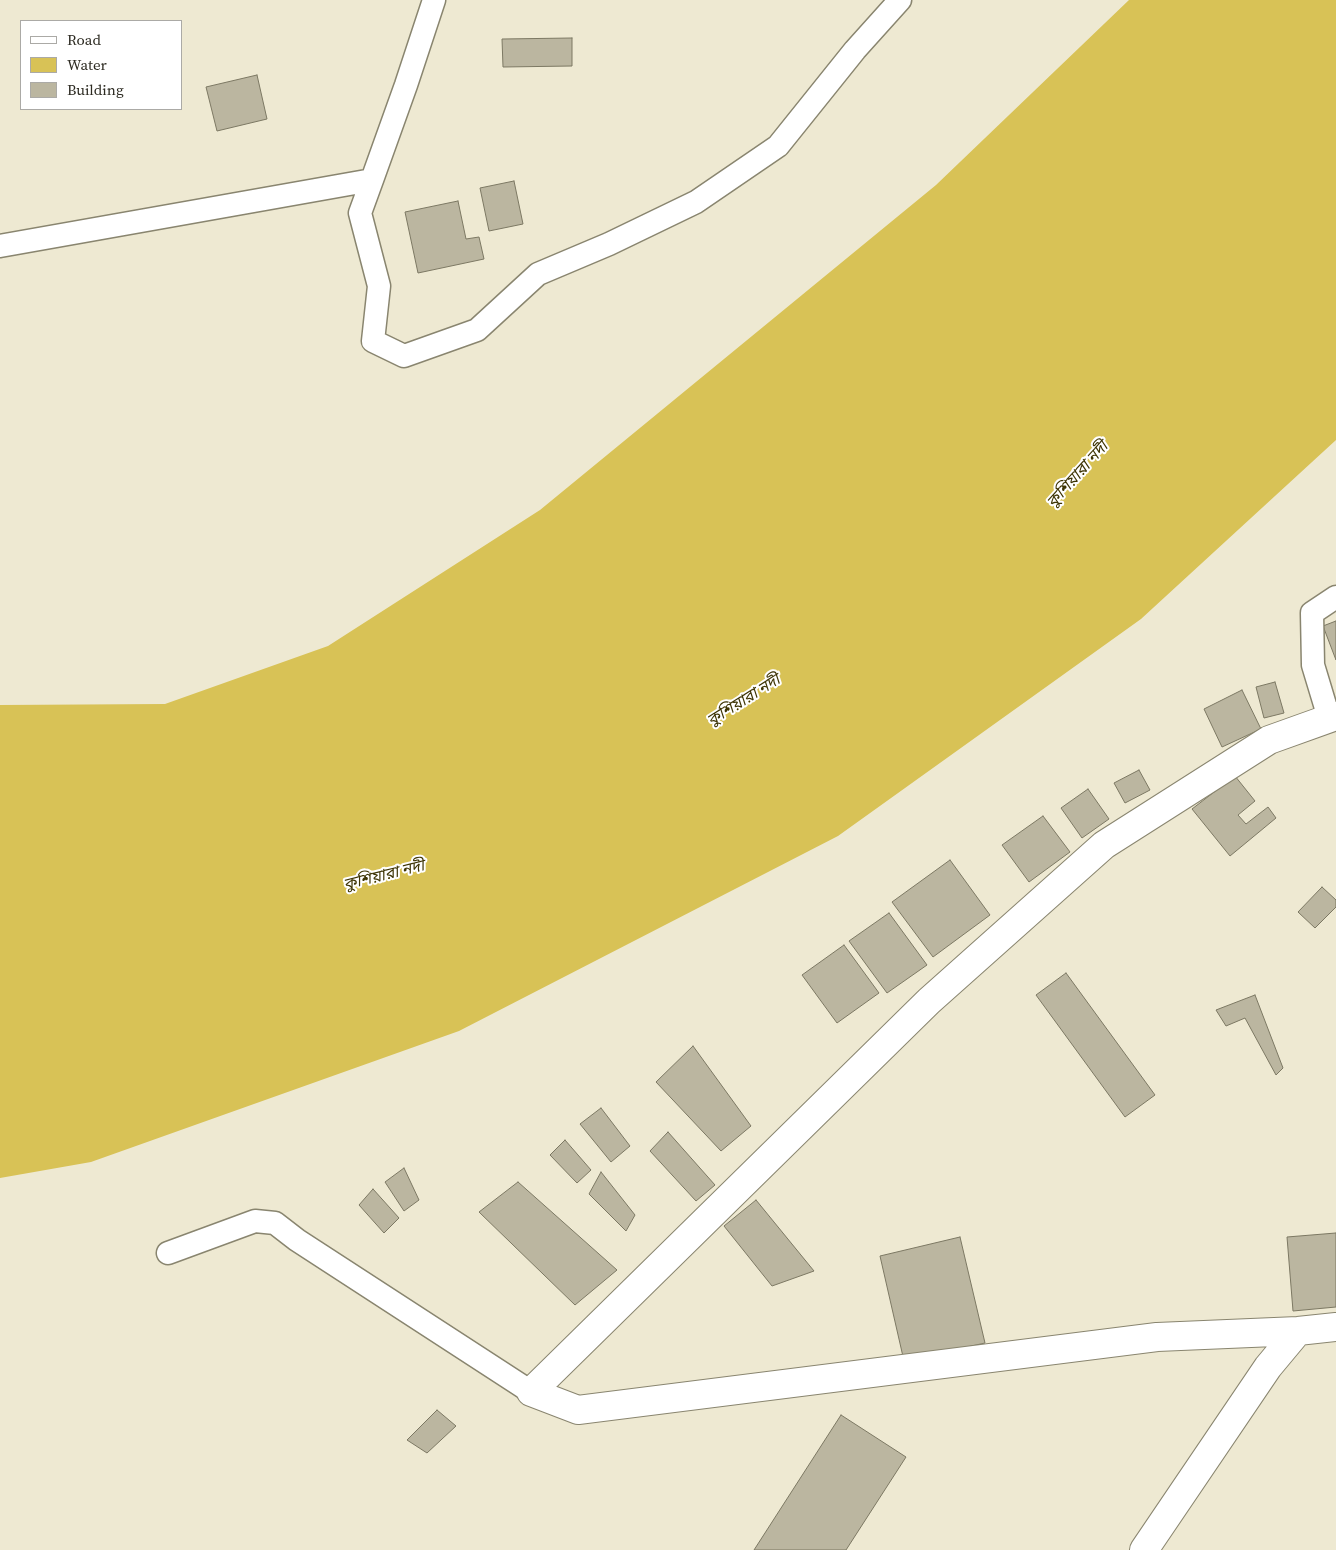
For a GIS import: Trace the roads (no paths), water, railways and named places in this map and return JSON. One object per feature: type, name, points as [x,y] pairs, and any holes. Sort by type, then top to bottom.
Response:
[{"type":"street","points":[[434,0],[360,213],[378,286],[373,341],[404,356],[477,330],[538,274],[609,244],[696,202],[778,146],[855,50],[900,0]]},
{"type":"street","points":[[0,246],[372,180]]},
{"type":"street","points":[[531,1392],[929,1001],[1104,845],[1269,740],[1333,717],[1313,665],[1312,613],[1336,597]]},
{"type":"street","points":[[168,1253],[255,1221],[275,1222],[297,1240],[531,1392],[578,1410],[1157,1337],[1298,1331],[1336,1327]]},
{"type":"street","points":[[1144,1550],[1268,1367],[1298,1331]]},
{"type":"water","name":"কুশিয়ারা নদী","points":[[1129,0],[1336,0],[1336,440],[1141,619],[838,836],[459,1031],[91,1162],[0,1178],[0,705],[165,704],[328,646],[540,510],[936,185]]}]
